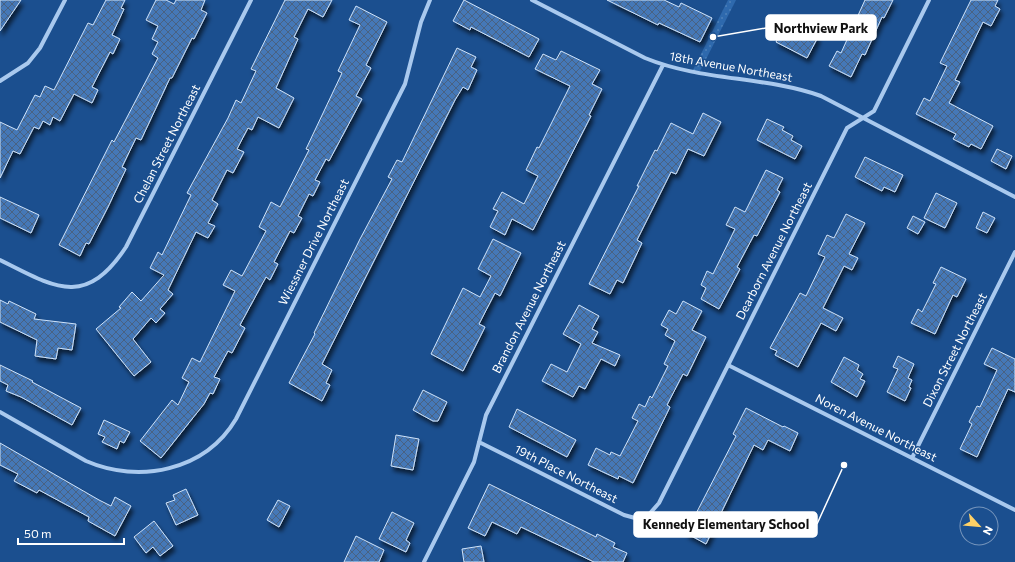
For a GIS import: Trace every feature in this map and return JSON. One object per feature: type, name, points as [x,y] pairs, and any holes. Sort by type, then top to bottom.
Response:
[{"type":"street","points":[[0,81],[28,63],[40,48],[65,0]]},
{"type":"street","name":"Chelan Street Northeast","points":[[0,260],[46,283],[67,288],[86,284],[99,279],[114,266],[126,247],[251,0]]},
{"type":"street","name":"Wiessner Drive Northeast","points":[[0,412],[72,454],[101,468],[138,473],[178,467],[214,446],[228,432],[236,419],[405,84],[421,22],[430,0]]},
{"type":"street","name":"18th Avenue Northeast","points":[[532,0],[645,58],[663,65],[699,73],[801,89],[821,96],[1015,196]]},
{"type":"street","name":"Dearborn Avenue Northeast","points":[[645,519],[659,503],[847,128],[874,111],[930,0]]},
{"type":"street","name":"Brandon Avenue Northeast","points":[[424,562],[474,462],[486,414],[663,65]]},
{"type":"street","name":"Dixon Street Northeast","points":[[912,458],[1015,252]]},
{"type":"street","name":"Noren Avenue Northeast","points":[[728,365],[1015,510]]},
{"type":"street","name":"19th Place Northeast","points":[[479,442],[624,515],[645,519]]},
{"type":"shaded area","points":[[728,0],[736,0],[699,73],[692,72]]},
{"type":"building","points":[[0,0],[21,0],[0,31]]},
{"type":"building","points":[[106,0],[125,0],[121,8],[124,9],[112,35],[120,39],[113,54],[110,52],[92,87],[98,90],[92,103],[74,94],[60,121],[53,117],[50,125],[43,121],[39,129],[34,127],[20,154],[13,151],[0,178],[0,122],[17,130],[35,95],[40,97],[45,86],[54,90],[88,23],[93,25]]},
{"type":"building","points":[[156,0],[166,0],[174,4],[176,0],[205,0],[201,10],[207,13],[194,39],[192,38],[172,78],[170,78],[141,140],[136,138],[122,167],[126,169],[108,207],[89,244],[86,243],[80,256],[59,245],[112,140],[114,142],[158,58],[152,54],[158,42],[152,39],[158,26],[146,20]]},
{"type":"building","points":[[285,0],[332,0],[323,17],[308,9],[294,37],[298,39],[276,88],[294,98],[279,128],[258,117],[252,130],[248,128],[237,149],[244,152],[233,173],[227,170],[212,200],[218,204],[208,223],[215,226],[208,238],[196,232],[168,290],[173,294],[160,309],[165,313],[156,323],[151,318],[133,339],[151,362],[134,376],[96,329],[121,308],[119,307],[132,292],[141,301],[164,275],[150,268],[158,252],[162,255],[191,195],[187,193],[228,118],[236,100],[241,103],[256,71],[251,69]]},
{"type":"building","points":[[464,0],[539,39],[529,57],[471,27],[470,30],[453,21]]},
{"type":"building","points":[[607,0],[664,0],[679,7],[681,3],[712,18],[700,42],[659,23],[658,25]]},
{"type":"building","points":[[865,0],[893,0],[884,18],[882,17],[865,55],[862,54],[851,77],[829,66],[837,51],[841,53]]},
{"type":"building","points":[[971,0],[998,0],[995,6],[1000,9],[991,26],[983,22],[955,80],[960,82],[949,103],[993,126],[981,149],[971,144],[969,147],[953,139],[956,134],[916,114],[924,98],[930,101],[947,66],[940,63]]},
{"type":"building","points":[[356,6],[387,22],[366,65],[371,68],[356,96],[362,99],[329,161],[326,159],[315,180],[320,182],[313,196],[309,194],[298,216],[302,218],[294,233],[290,231],[274,262],[278,264],[270,280],[266,277],[240,325],[245,328],[232,353],[228,351],[214,377],[220,379],[213,394],[210,393],[204,404],[161,458],[140,441],[172,400],[178,405],[189,382],[182,378],[192,358],[200,362],[235,291],[223,285],[231,270],[242,276],[266,231],[259,227],[271,202],[280,207],[309,150],[306,149],[342,73],[338,71],[360,25],[349,20]]},
{"type":"building","points":[[789,18],[812,30],[811,33],[818,37],[807,58],[776,42]]},
{"type":"building","points":[[457,48],[476,57],[471,67],[477,70],[468,90],[463,87],[455,100],[322,364],[332,370],[326,383],[330,385],[322,401],[289,383],[315,334],[314,333],[360,239],[392,179],[388,177],[397,160],[402,162]]},
{"type":"building","points":[[561,51],[600,70],[592,84],[602,89],[589,115],[591,116],[533,230],[512,219],[505,235],[490,227],[498,211],[493,209],[502,192],[524,204],[538,176],[526,170],[537,147],[539,148],[570,86],[535,69],[543,54],[556,60]]},
{"type":"building","points":[[703,113],[721,122],[704,156],[688,149],[676,174],[671,172],[637,240],[642,243],[623,283],[617,280],[610,294],[589,284],[639,186],[637,186],[655,150],[657,151],[671,123],[693,134]]},
{"type":"building","points":[[767,119],[784,127],[782,130],[793,136],[791,140],[802,146],[795,159],[757,140]]},
{"type":"building","points":[[997,149],[1012,156],[1006,169],[991,161]]},
{"type":"building","points":[[865,157],[903,175],[895,192],[884,187],[882,191],[855,177]]},
{"type":"building","points":[[766,170],[783,178],[777,190],[780,192],[757,236],[754,235],[737,267],[740,269],[719,309],[701,299],[706,288],[701,285],[707,271],[713,274],[735,229],[726,225],[735,207],[745,212]]},
{"type":"building","points":[[936,193],[957,203],[945,228],[924,218]]},
{"type":"building","points":[[0,197],[39,215],[31,233],[0,218]]},
{"type":"building","points":[[983,212],[995,218],[987,233],[976,228]]},
{"type":"building","points":[[846,214],[865,223],[849,254],[858,258],[852,270],[844,266],[823,308],[843,318],[836,331],[821,323],[798,367],[775,355],[777,351],[770,348],[800,293],[806,296],[825,257],[818,254],[827,235],[834,238]]},
{"type":"building","points":[[913,216],[925,222],[918,234],[907,228]]},
{"type":"building","points":[[493,239],[521,253],[500,296],[495,293],[479,324],[485,327],[463,371],[431,354],[463,288],[480,297],[491,276],[478,269]]},
{"type":"building","points":[[941,267],[966,279],[957,297],[953,295],[935,334],[911,323],[918,309],[922,312],[936,284],[933,283]]},
{"type":"building","points":[[0,300],[8,304],[9,301],[36,314],[34,319],[76,324],[72,350],[58,348],[56,359],[35,356],[37,340],[0,322]]},
{"type":"building","points":[[683,301],[702,311],[692,330],[706,337],[687,376],[683,374],[667,405],[670,407],[633,483],[619,476],[618,479],[588,465],[596,448],[610,455],[611,452],[620,456],[638,421],[632,418],[639,404],[645,407],[650,396],[652,398],[668,366],[664,364],[675,341],[665,335],[668,329],[661,325],[669,310],[676,314]]},
{"type":"building","points":[[579,305],[599,316],[592,329],[598,332],[592,343],[620,355],[615,366],[601,359],[585,389],[579,386],[573,397],[542,381],[551,364],[567,372],[581,344],[563,334]]},
{"type":"building","points":[[992,348],[1015,359],[1015,392],[1008,389],[977,457],[960,449],[972,424],[969,422],[977,406],[980,407],[997,370],[984,364]]},
{"type":"building","points":[[898,356],[914,364],[908,378],[912,380],[909,387],[911,388],[905,401],[887,392],[898,369],[893,367]]},
{"type":"building","points":[[844,357],[859,365],[857,370],[863,374],[860,379],[865,381],[857,397],[831,382]]},
{"type":"building","points":[[0,365],[33,381],[32,382],[81,408],[72,425],[21,397],[6,391],[8,385],[0,381]]},
{"type":"building","points":[[423,390],[447,402],[438,421],[433,421],[413,410]]},
{"type":"building","points":[[746,408],[798,433],[790,451],[768,440],[763,450],[754,445],[706,544],[686,533],[736,436],[733,434]]},
{"type":"building","points":[[517,409],[576,440],[567,457],[509,427]]},
{"type":"building","points":[[104,420],[130,432],[124,443],[120,441],[117,449],[102,442],[105,437],[98,434]]},
{"type":"building","points":[[396,435],[419,439],[413,470],[391,466]]},
{"type":"building","points":[[0,443],[111,506],[115,497],[131,506],[115,536],[88,521],[89,517],[39,490],[37,493],[14,481],[18,474],[0,465]]},
{"type":"building","points":[[489,484],[596,537],[597,534],[615,543],[613,547],[627,553],[623,562],[594,562],[521,527],[517,534],[492,522],[485,536],[468,528]]},
{"type":"building","points":[[186,489],[198,515],[176,525],[166,503],[175,500],[173,495]]},
{"type":"building","points":[[278,500],[290,506],[279,527],[267,520]]},
{"type":"building","points":[[392,512],[414,523],[406,540],[410,543],[406,552],[379,539]]},
{"type":"building","points":[[154,521],[173,546],[160,556],[153,547],[146,553],[134,537]]},
{"type":"building","points":[[356,536],[384,550],[379,562],[344,562]]},
{"type":"building","points":[[481,546],[484,562],[464,562],[462,549]]},
{"type":"place","name":"Northview Park","points":[[713,37]]},
{"type":"place","name":"Kennedy Elementary School","points":[[844,465]]}]
